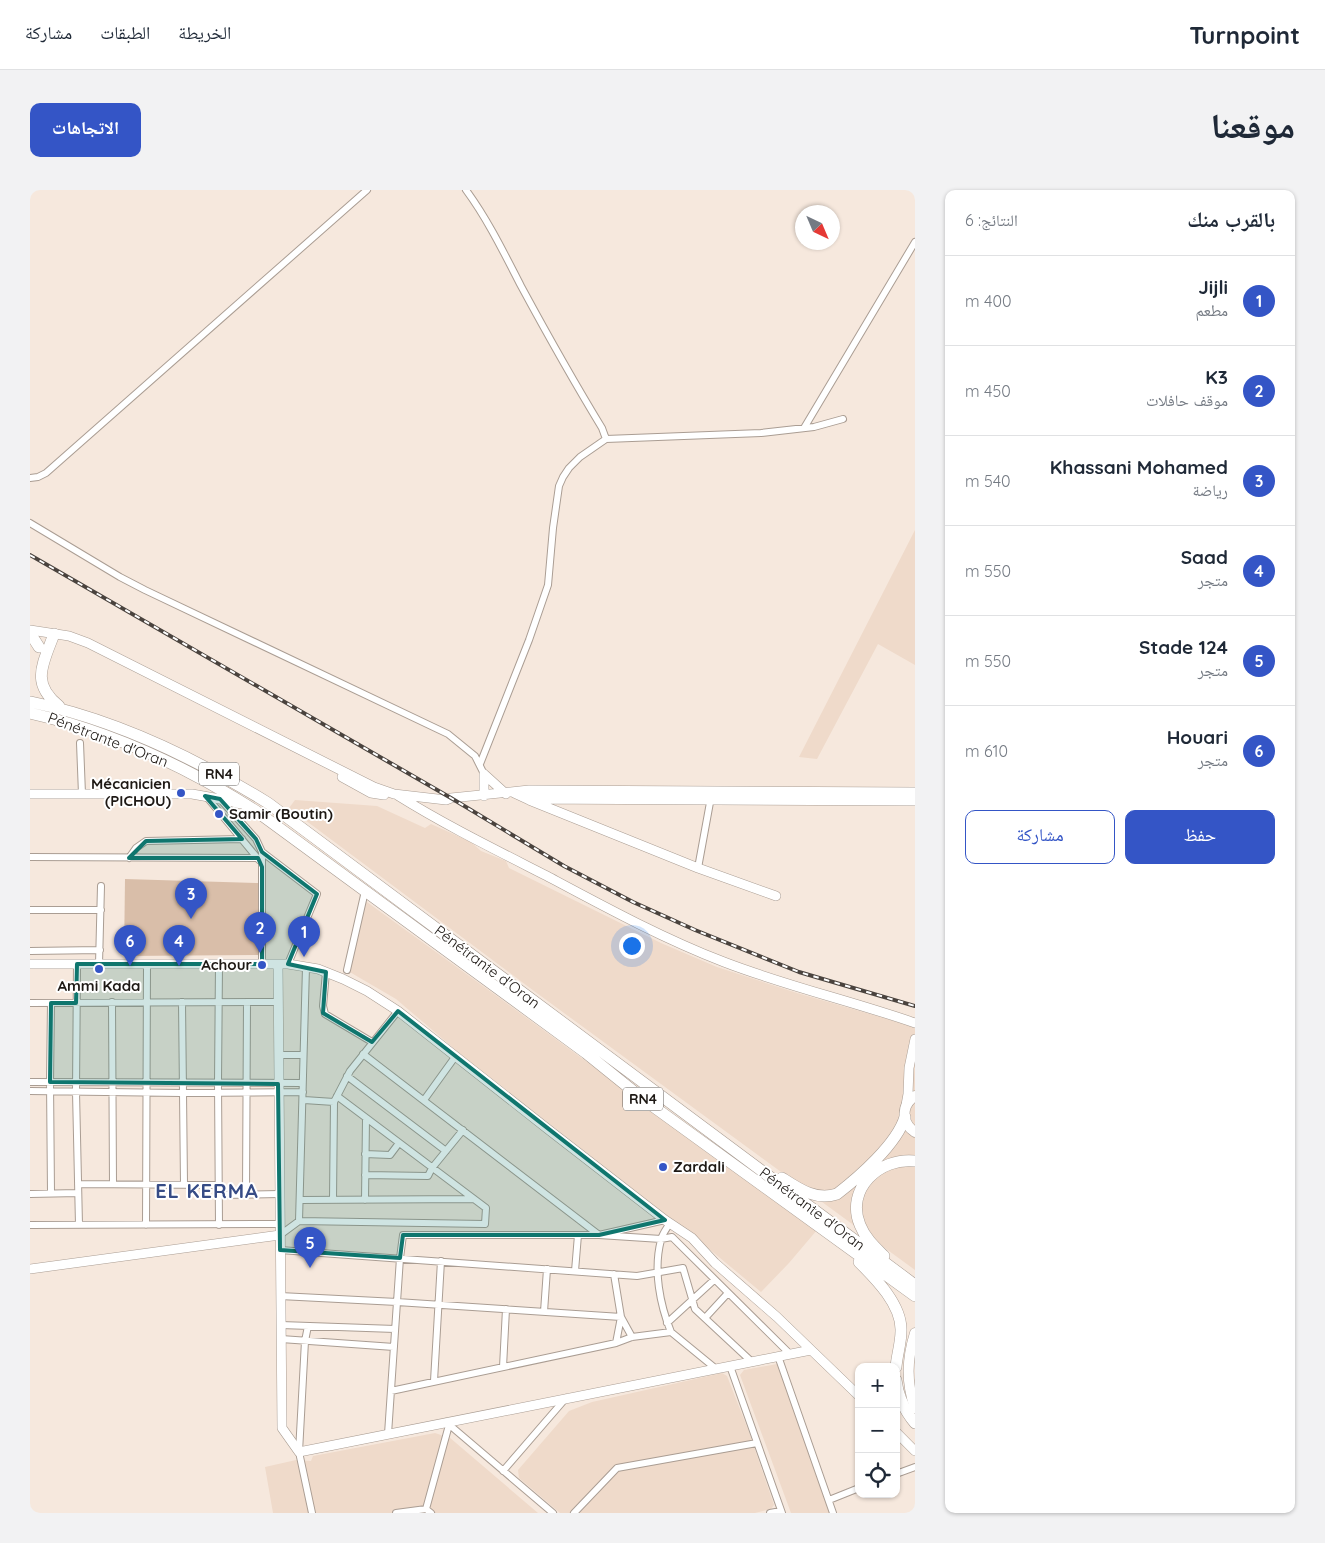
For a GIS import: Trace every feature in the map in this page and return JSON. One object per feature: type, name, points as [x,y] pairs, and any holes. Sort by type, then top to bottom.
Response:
[{"type":"highway","points":[[30,632],[39,647]]},
{"type":"highway","points":[[30,667],[39,647],[51,633]]},
{"type":"highway","points":[[51,633],[36,674],[37,684],[49,700],[58,706],[84,716]]},
{"type":"highway","name":"Pénétrante d'Oran","points":[[30,702],[84,716],[186,758],[268,803],[915,1285]]},
{"type":"highway","name":"Pénétrante d'Oran","points":[[30,713],[95,732],[157,757],[222,789],[256,811],[365,889],[586,1053],[643,1098],[915,1296]]},
{"type":"highway","points":[[701,1126],[798,1189],[820,1197],[837,1194],[881,1154],[898,1133],[905,1112]]},
{"type":"highway","points":[[915,1161],[906,1160],[887,1164],[871,1175],[860,1194],[857,1214],[859,1224],[868,1240],[915,1285]]},
{"type":"highway","points":[[829,1233],[867,1270],[882,1288],[896,1310],[902,1330],[897,1363]]},
{"type":"highway","points":[[900,1395],[904,1408],[915,1423]]},
{"type":"main road","points":[[915,1096],[908,1102],[905,1112],[908,1126],[915,1132]]},
{"type":"main road","points":[[915,1333],[909,1354],[908,1375],[909,1387],[915,1408]]},
{"type":"street","points":[[30,478],[38,477],[46,472],[367,190]]},
{"type":"street","points":[[466,190],[482,212],[506,254],[521,285],[602,428],[606,439]]},
{"type":"street","points":[[804,428],[915,242]]},
{"type":"street","points":[[480,764],[529,640],[548,585],[553,528],[560,486],[569,468],[580,457],[606,439],[761,433],[804,428],[843,419]]},
{"type":"street","points":[[30,523],[137,586],[448,734],[475,756],[480,764],[484,774],[484,796]]},
{"type":"street","points":[[30,632],[69,636],[88,643],[284,742],[372,794],[380,796],[394,794],[446,800],[529,790],[915,801]]},
{"type":"street","points":[[80,743],[82,794]]},
{"type":"street","points":[[484,774],[510,793],[698,868],[776,896]]},
{"type":"street","points":[[527,799],[915,792]]},
{"type":"street","points":[[30,794],[192,794],[220,799],[256,811]]},
{"type":"street","points":[[394,794],[441,822],[638,925],[687,947],[767,977],[915,1022]]},
{"type":"street","points":[[205,796],[258,858],[262,867]]},
{"type":"street","points":[[698,868],[711,796]]},
{"type":"street","points":[[220,799],[256,839],[262,852],[262,964]]},
{"type":"street","points":[[234,814],[234,809],[242,805]]},
{"type":"street","points":[[129,858],[136,848],[146,841],[242,839]]},
{"type":"street","points":[[262,852],[317,894],[288,964]]},
{"type":"street","points":[[30,857],[258,858]]},
{"type":"street","points":[[99,964],[101,886]]},
{"type":"street","points":[[347,970],[365,889]]},
{"type":"street","points":[[30,910],[101,910]]},
{"type":"street","points":[[30,951],[100,950]]},
{"type":"street","points":[[30,964],[288,964],[326,972],[367,991],[398,1011],[668,1222],[692,1238],[715,1262],[777,1317],[855,1392]]},
{"type":"street","points":[[77,964],[78,1225]]},
{"type":"street","points":[[146,1225],[147,964]]},
{"type":"street","points":[[219,1225],[218,1084],[220,964]]},
{"type":"street","points":[[278,964],[282,1428],[299,1452]]},
{"type":"street","points":[[299,1222],[304,1100],[302,1083],[306,967]]},
{"type":"street","points":[[326,972],[324,1006],[326,1014],[372,1042]]},
{"type":"street","points":[[112,1002],[113,1184]]},
{"type":"street","points":[[182,1002],[184,1184]]},
{"type":"street","points":[[246,1194],[247,1002]]},
{"type":"street","points":[[30,1003],[278,1002]]},
{"type":"street","points":[[51,1003],[51,1193]]},
{"type":"street","points":[[333,1200],[335,1099],[363,1054],[398,1011]]},
{"type":"street","points":[[905,1112],[909,1068],[915,1039]]},
{"type":"street","points":[[363,1054],[599,1235],[668,1222]]},
{"type":"street","points":[[278,1055],[303,1055]]},
{"type":"street","points":[[915,1055],[913,1062],[915,1077]]},
{"type":"street","points":[[424,1100],[455,1056]]},
{"type":"street","points":[[348,1076],[446,1151]]},
{"type":"street","points":[[30,1082],[302,1083]]},
{"type":"street","points":[[30,1092],[278,1094],[303,1092]]},
{"type":"street","points":[[30,1269],[280,1235],[299,1222],[485,1224],[486,1208],[366,1118],[335,1099],[304,1100]]},
{"type":"street","points":[[365,1200],[366,1118]]},
{"type":"street","points":[[365,1175],[428,1176],[432,1168],[463,1130]]},
{"type":"street","points":[[365,1154],[390,1155],[399,1143]]},
{"type":"street","points":[[78,1184],[219,1184]]},
{"type":"street","points":[[30,1194],[78,1193]]},
{"type":"street","points":[[219,1194],[280,1194]]},
{"type":"street","points":[[300,1200],[474,1199]]},
{"type":"street","points":[[668,1222],[661,1239],[656,1272],[667,1323],[671,1332],[714,1368]]},
{"type":"street","points":[[30,1225],[280,1224]]},
{"type":"street","points":[[388,1434],[403,1235],[599,1235],[661,1239],[672,1237],[790,1354]]},
{"type":"street","points":[[575,1271],[578,1235]]},
{"type":"street","points":[[280,1250],[637,1276],[683,1268],[695,1309],[752,1362]]},
{"type":"street","points":[[434,1382],[441,1262]]},
{"type":"street","points":[[544,1312],[547,1269]]},
{"type":"street","points":[[614,1274],[621,1317],[632,1337]]},
{"type":"street","points":[[667,1323],[714,1280]]},
{"type":"street","points":[[705,1318],[728,1293]]},
{"type":"street","points":[[280,1296],[438,1304],[621,1317]]},
{"type":"street","points":[[503,1367],[506,1309]]},
{"type":"street","points":[[616,1343],[621,1317]]},
{"type":"street","points":[[281,1325],[395,1329]]},
{"type":"street","points":[[308,1326],[305,1341],[299,1452],[312,1513]]},
{"type":"street","points":[[391,1391],[616,1343],[632,1337],[671,1332]]},
{"type":"street","points":[[281,1340],[394,1347]]},
{"type":"street","points":[[299,1452],[448,1424],[714,1368],[811,1350]]},
{"type":"street","points":[[778,1356],[833,1513]]},
{"type":"street","points":[[730,1366],[781,1512],[770,1513]]},
{"type":"street","points":[[503,1471],[567,1398]]},
{"type":"street","points":[[448,1424],[553,1513]]},
{"type":"street","points":[[396,1513],[429,1511],[448,1424]]},
{"type":"street","points":[[900,1436],[915,1451]]},
{"type":"street","points":[[574,1513],[617,1468],[757,1443]]},
{"type":"street","points":[[900,1473],[915,1467]]},
{"type":"street","points":[[829,1500],[855,1490]]},
{"type":"highlighted area","points":[[205,796],[220,799],[256,839],[262,852],[317,894],[288,964],[326,972],[323,1013],[372,1042],[398,1011],[665,1220],[599,1235],[403,1235],[400,1258],[280,1250],[278,1084],[50,1082],[51,1003],[76,1003],[77,964],[262,964],[262,867],[258,858],[129,858],[146,841],[242,839]]},
{"type":"shaded area","points":[[915,530],[915,665],[878,644],[817,759],[799,757]]},
{"type":"shaded area","points":[[295,800],[377,806],[425,828],[431,824],[471,842],[481,851],[506,861],[509,868],[661,943],[717,967],[797,993],[915,1027],[915,1270],[534,991],[289,808]]},
{"type":"shaded area","points":[[125,879],[258,883],[258,955],[124,956]]},
{"type":"shaded area","points":[[360,897],[817,1230],[761,1292],[702,1243],[458,1052],[396,999],[348,971]]},
{"type":"shaded area","points":[[777,1364],[832,1513],[791,1513],[740,1375],[744,1370]]},
{"type":"shaded area","points":[[722,1373],[727,1376],[749,1432],[774,1505],[771,1509],[755,1513],[560,1513],[519,1478],[518,1470],[569,1411],[592,1402]]},
{"type":"shaded area","points":[[435,1433],[441,1435],[447,1441],[449,1437],[538,1513],[273,1513],[265,1467],[296,1460],[311,1461],[313,1456]]},
{"type":"railway","points":[[30,555],[451,798],[564,866],[633,902],[695,930],[799,972],[915,1006]]},
{"type":"place","name":"Mécanicien (PICHOU)","points":[[181,793]]},
{"type":"place","name":"Samir (Boutin)","points":[[219,814]]},
{"type":"place","name":"Khassani Mohamed","points":[[191,919]]},
{"type":"place","name":"K3","points":[[260,953]]},
{"type":"place","name":"Jijli","points":[[304,957]]},
{"type":"place","name":"Achour","points":[[262,965]]},
{"type":"place","name":"Houari","points":[[130,966]]},
{"type":"place","name":"Saad","points":[[179,966]]},
{"type":"place","name":"Ammi Kada","points":[[99,969]]},
{"type":"place","name":"Zardali","points":[[663,1167]]},
{"type":"place","name":"Stade 124","points":[[310,1268]]},
{"type":"district","name":"EL KERMA","points":[[207,1191]]}]
